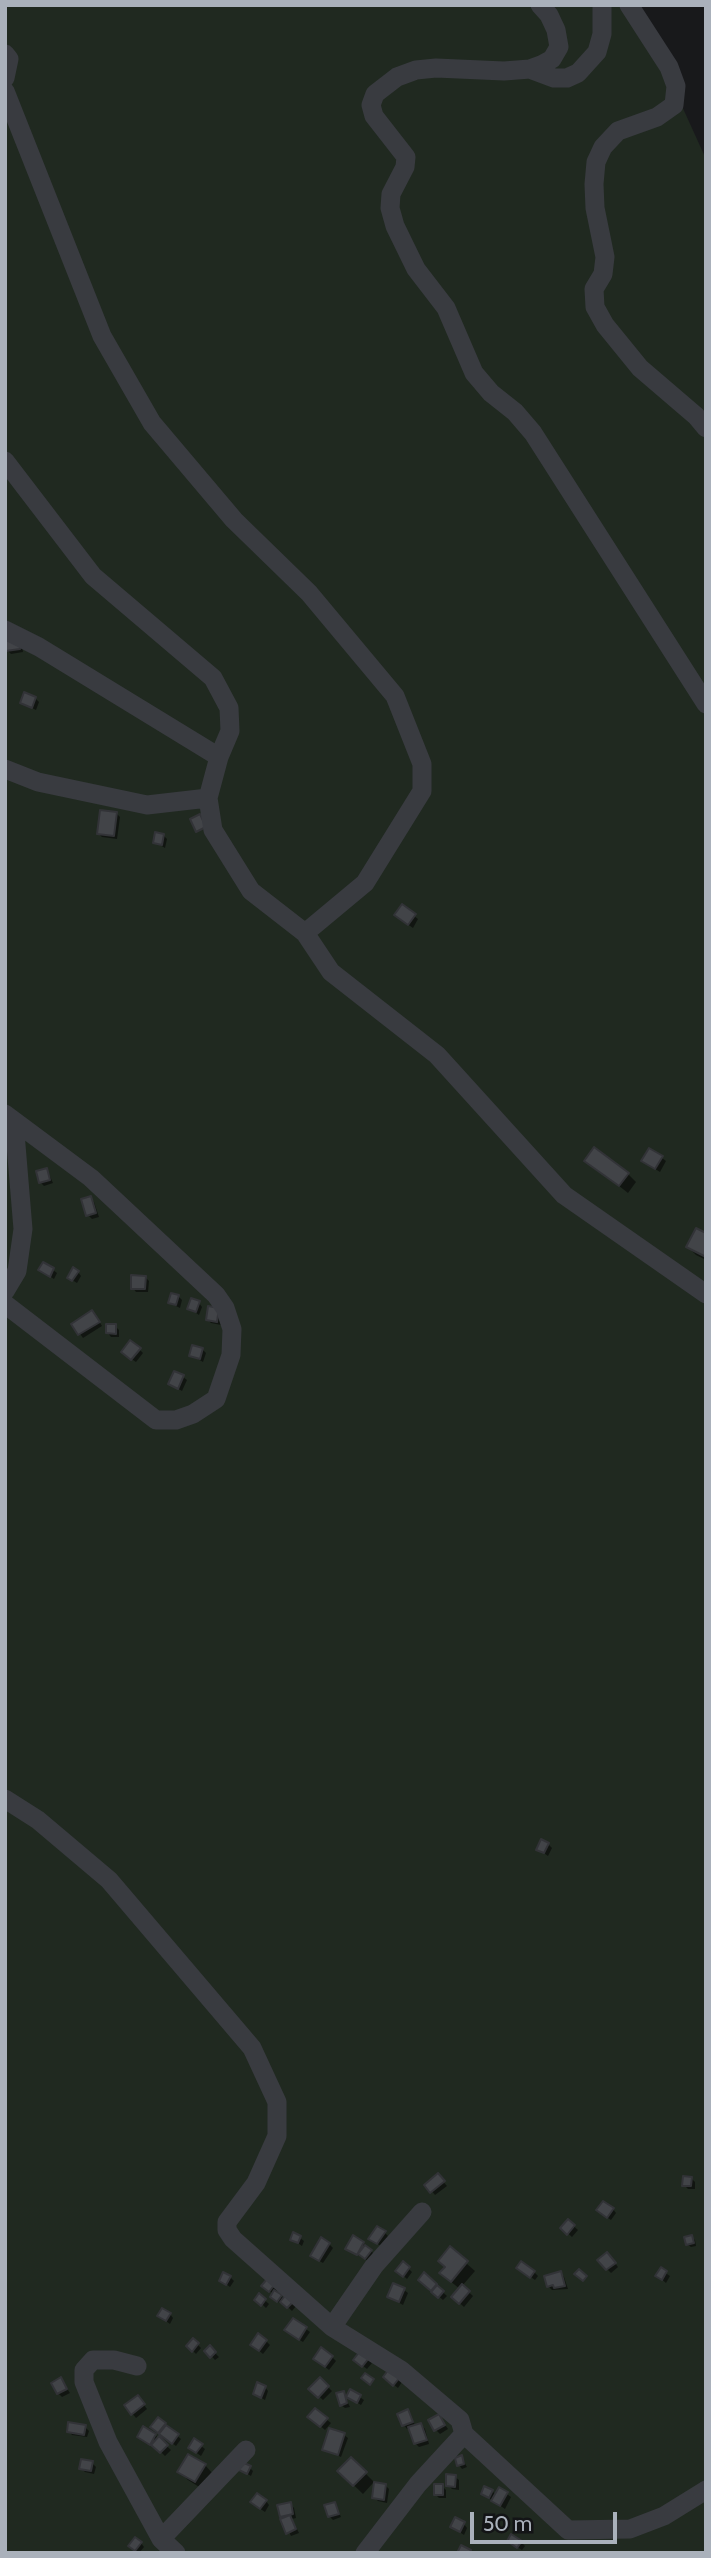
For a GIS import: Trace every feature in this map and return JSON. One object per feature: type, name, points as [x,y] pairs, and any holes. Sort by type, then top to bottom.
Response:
[{"type":"street","points":[[540,5],[549,15],[556,30],[559,47],[552,59],[530,69],[416,70],[397,77],[375,94],[371,105],[374,116],[406,157],[405,167],[391,194],[390,208],[395,226],[416,269],[446,308],[474,373],[491,393],[516,412],[533,433],[706,704]]},
{"type":"street","points":[[530,69],[554,78],[567,78],[588,65],[597,52],[602,34],[602,5]]},
{"type":"street","points":[[629,5],[669,66],[676,86],[674,105],[657,117],[618,131],[604,147],[596,162],[595,208],[605,257],[603,274],[594,289],[595,307],[605,325],[640,368],[696,416],[706,428]]},
{"type":"street","points":[[5,54],[9,59],[5,78]]},
{"type":"street","points":[[5,91],[102,336],[152,423],[234,520],[309,593],[395,696],[422,764],[422,791],[365,883],[305,933]]},
{"type":"street","points":[[5,461],[93,576],[213,678],[229,708],[230,731],[219,757],[208,798],[214,830],[251,891],[305,933],[331,972],[437,1055],[564,1195],[706,1294]]},
{"type":"street","points":[[5,630],[39,647],[219,757]]},
{"type":"street","points":[[5,769],[38,782],[147,805],[208,798]]},
{"type":"street","points":[[5,1291],[17,1271],[23,1229],[9,1118]]},
{"type":"street","points":[[5,1304],[156,1420],[176,1420],[193,1414],[216,1399],[230,1354],[232,1329],[225,1308],[216,1295],[91,1178],[9,1118]]},
{"type":"street","points":[[5,1799],[38,1820],[109,1880],[252,2049],[277,2102],[277,2136],[256,2183],[227,2222],[227,2231],[233,2239],[332,2327],[401,2371],[460,2420],[464,2434],[568,2530],[630,2529],[664,2516],[706,2490]]},
{"type":"street","points":[[332,2327],[374,2266],[422,2212]]},
{"type":"street","points":[[137,2366],[114,2360],[93,2360],[84,2370],[84,2382],[108,2442],[161,2539],[176,2553]]},
{"type":"street","points":[[365,2553],[418,2484],[464,2434]]},
{"type":"street","points":[[161,2539],[246,2450]]},
{"type":"shaded area","points":[[5,5],[636,5],[706,159],[706,2553],[5,2553]]},
{"type":"building","points":[[19,638],[20,649],[6,651],[5,640]]},
{"type":"building","points":[[24,692],[36,697],[32,708],[20,703]]},
{"type":"building","points":[[100,810],[117,812],[114,836],[97,834]]},
{"type":"building","points":[[200,814],[206,827],[196,832],[190,819]]},
{"type":"building","points":[[155,832],[164,834],[162,845],[153,843]]},
{"type":"building","points":[[402,904],[416,914],[408,925],[394,915]]},
{"type":"building","points":[[594,1147],[629,1173],[619,1186],[584,1161]]},
{"type":"building","points":[[649,1148],[663,1156],[655,1169],[641,1161]]},
{"type":"building","points":[[47,1168],[50,1180],[39,1183],[36,1171]]},
{"type":"building","points":[[91,1196],[96,1213],[86,1216],[81,1199]]},
{"type":"building","points":[[696,1228],[706,1233],[706,1257],[686,1247]]},
{"type":"building","points":[[43,1262],[54,1268],[50,1277],[38,1270]]},
{"type":"building","points":[[73,1267],[79,1271],[72,1281],[67,1278]]},
{"type":"building","points":[[131,1275],[146,1276],[145,1289],[131,1289]]},
{"type":"building","points":[[171,1293],[179,1295],[176,1305],[168,1303]]},
{"type":"building","points":[[191,1298],[200,1301],[196,1312],[187,1309]]},
{"type":"building","points":[[208,1306],[219,1308],[217,1322],[206,1320]]},
{"type":"building","points":[[92,1310],[100,1322],[78,1335],[71,1324]]},
{"type":"building","points":[[106,1324],[116,1324],[116,1334],[106,1333]]},
{"type":"building","points":[[130,1340],[141,1348],[131,1360],[121,1352]]},
{"type":"building","points":[[192,1345],[203,1348],[200,1359],[189,1356]]},
{"type":"building","points":[[174,1371],[184,1375],[178,1389],[168,1384]]},
{"type":"building","points":[[541,1839],[549,1843],[544,1853],[536,1850]]},
{"type":"building","points":[[438,2173],[445,2181],[430,2193],[424,2185]]},
{"type":"building","points":[[683,2176],[692,2177],[691,2186],[682,2186]]},
{"type":"building","points":[[603,2201],[614,2208],[607,2218],[596,2210]]},
{"type":"building","points":[[568,2219],[575,2225],[567,2235],[560,2228]]},
{"type":"building","points":[[377,2226],[386,2231],[377,2244],[368,2239]]},
{"type":"building","points":[[293,2232],[301,2236],[298,2243],[290,2240]]},
{"type":"building","points":[[353,2235],[364,2242],[357,2255],[345,2249]]},
{"type":"building","points":[[692,2235],[694,2243],[686,2245],[684,2237]]},
{"type":"building","points":[[321,2237],[330,2243],[319,2261],[310,2256]]},
{"type":"building","points":[[365,2245],[372,2250],[365,2259],[358,2254]]},
{"type":"building","points":[[450,2246],[468,2261],[451,2282],[439,2273],[445,2267],[438,2261]]},
{"type":"building","points":[[607,2252],[616,2263],[606,2270],[597,2260]]},
{"type":"building","points":[[403,2261],[410,2267],[403,2277],[395,2271]]},
{"type":"building","points":[[521,2261],[535,2271],[530,2278],[516,2268]]},
{"type":"building","points":[[661,2267],[667,2271],[662,2280],[655,2276]]},
{"type":"building","points":[[579,2269],[587,2276],[583,2281],[574,2274]]},
{"type":"building","points":[[561,2271],[565,2286],[547,2287],[544,2276]]},
{"type":"building","points":[[223,2272],[231,2276],[226,2285],[219,2281]]},
{"type":"building","points":[[424,2272],[437,2284],[431,2291],[418,2280]]},
{"type":"building","points":[[268,2278],[275,2284],[269,2292],[261,2286]]},
{"type":"building","points":[[393,2283],[405,2288],[399,2302],[387,2297]]},
{"type":"building","points":[[462,2284],[470,2291],[459,2304],[451,2297]]},
{"type":"building","points":[[437,2285],[444,2291],[438,2298],[431,2292]]},
{"type":"building","points":[[274,2290],[282,2295],[277,2302],[270,2297]]},
{"type":"building","points":[[259,2293],[266,2299],[261,2306],[254,2300]]},
{"type":"building","points":[[287,2293],[295,2300],[287,2308],[280,2302]]},
{"type":"building","points":[[162,2308],[171,2313],[166,2321],[157,2316]]},
{"type":"building","points":[[293,2318],[307,2327],[299,2340],[284,2330]]},
{"type":"building","points":[[258,2333],[267,2340],[259,2351],[250,2345]]},
{"type":"building","points":[[193,2338],[199,2343],[192,2352],[186,2346]]},
{"type":"building","points":[[210,2345],[216,2352],[210,2358],[204,2351]]},
{"type":"building","points":[[321,2347],[333,2356],[325,2367],[313,2359]]},
{"type":"building","points":[[360,2351],[369,2358],[362,2367],[353,2360]]},
{"type":"building","points":[[389,2369],[400,2377],[393,2386],[383,2377]]},
{"type":"building","points":[[365,2373],[374,2379],[370,2385],[361,2378]]},
{"type":"building","points":[[61,2377],[67,2389],[57,2394],[51,2383]]},
{"type":"building","points":[[320,2377],[329,2386],[318,2398],[308,2389]]},
{"type":"building","points":[[257,2382],[266,2386],[261,2398],[253,2394]]},
{"type":"building","points":[[350,2389],[361,2395],[357,2403],[346,2397]]},
{"type":"building","points":[[344,2391],[347,2403],[340,2406],[336,2393]]},
{"type":"building","points":[[138,2395],[145,2404],[131,2415],[124,2405]]},
{"type":"building","points":[[315,2408],[328,2418],[320,2427],[307,2417]]},
{"type":"building","points":[[408,2409],[413,2422],[402,2426],[397,2414]]},
{"type":"building","points":[[439,2414],[445,2425],[434,2431],[428,2420]]},
{"type":"building","points":[[158,2417],[166,2423],[158,2433],[150,2427]]},
{"type":"building","points":[[68,2422],[86,2425],[84,2435],[67,2432]]},
{"type":"building","points":[[421,2423],[427,2440],[414,2444],[408,2427]]},
{"type":"building","points":[[166,2425],[179,2434],[172,2444],[159,2434]]},
{"type":"building","points":[[143,2426],[156,2434],[150,2445],[137,2437]]},
{"type":"building","points":[[329,2428],[345,2433],[338,2455],[322,2450]]},
{"type":"building","points":[[159,2436],[168,2445],[160,2453],[151,2445]]},
{"type":"building","points":[[194,2438],[203,2444],[196,2453],[188,2448]]},
{"type":"building","points":[[188,2454],[206,2464],[195,2482],[177,2472]]},
{"type":"building","points":[[462,2455],[464,2464],[457,2466],[455,2458]]},
{"type":"building","points":[[351,2457],[367,2472],[353,2486],[337,2471]]},
{"type":"building","points":[[81,2459],[93,2461],[91,2471],[79,2469]]},
{"type":"building","points":[[242,2462],[251,2466],[247,2474],[239,2470]]},
{"type":"building","points":[[446,2474],[456,2475],[455,2487],[446,2486]]},
{"type":"building","points":[[374,2482],[386,2484],[384,2500],[372,2498]]},
{"type":"building","points":[[434,2484],[443,2484],[443,2495],[434,2495]]},
{"type":"building","points":[[484,2486],[493,2490],[489,2498],[481,2494]]},
{"type":"building","points":[[499,2487],[508,2492],[500,2506],[491,2501]]},
{"type":"building","points":[[257,2493],[267,2500],[260,2509],[250,2502]]},
{"type":"building","points":[[291,2502],[293,2514],[280,2517],[277,2505]]},
{"type":"building","points":[[335,2502],[339,2514],[328,2517],[324,2505]]},
{"type":"building","points":[[290,2515],[296,2529],[286,2534],[280,2519]]},
{"type":"building","points":[[455,2517],[465,2522],[460,2532],[450,2527]]},
{"type":"building","points":[[511,2534],[522,2541],[517,2548],[507,2541]]},
{"type":"building","points":[[135,2537],[142,2542],[135,2551],[128,2546]]},
{"type":"building","points":[[461,2545],[471,2550],[470,2553],[457,2553]]}]
